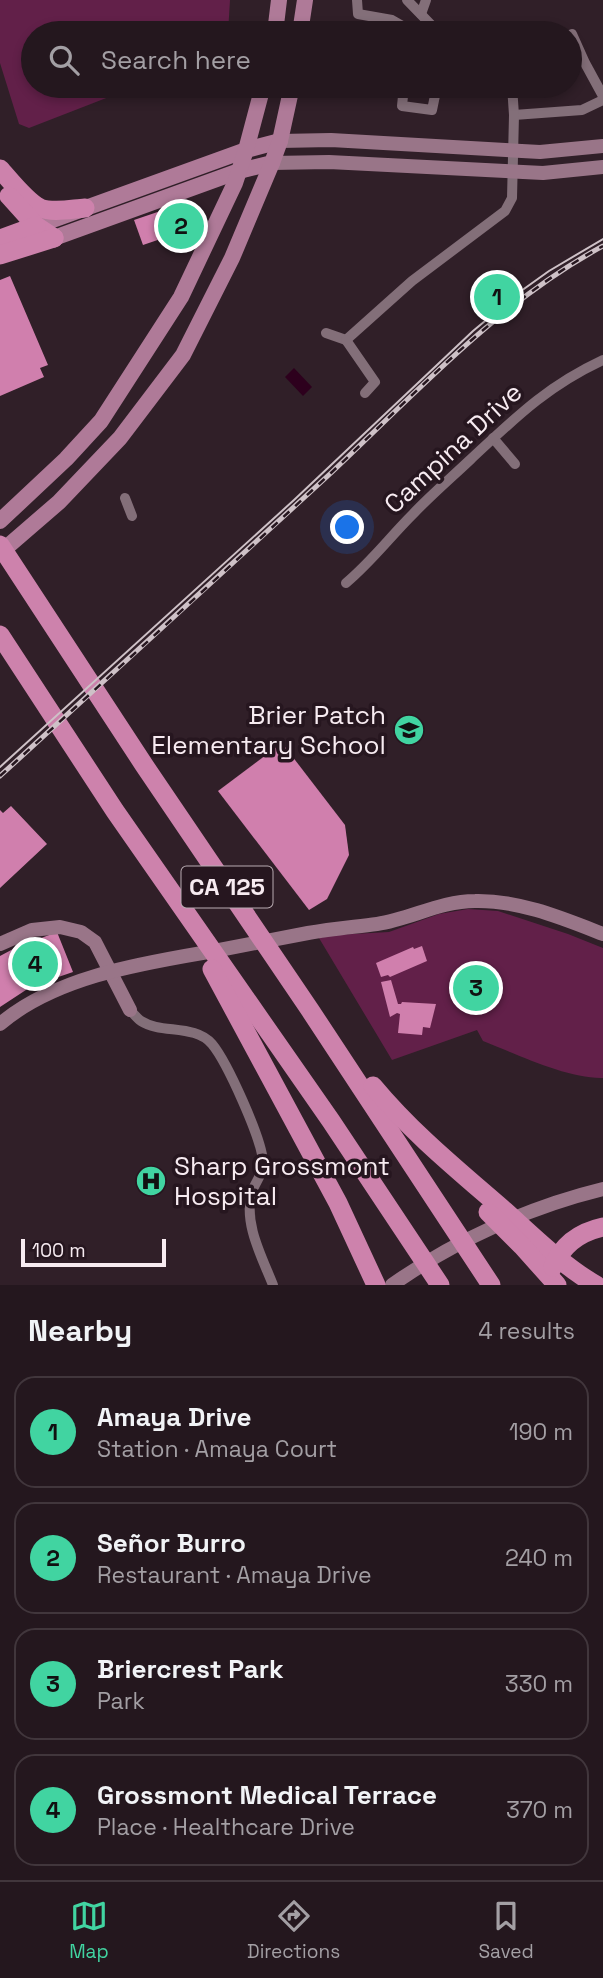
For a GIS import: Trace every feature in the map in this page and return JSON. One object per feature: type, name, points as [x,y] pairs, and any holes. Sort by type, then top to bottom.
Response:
[{"type":"highway","points":[[0,169],[40,208],[85,208]]},
{"type":"highway","points":[[0,186],[36,226],[54,238]]},
{"type":"highway","points":[[0,239],[36,226]]},
{"type":"highway","points":[[0,255],[54,238]]},
{"type":"highway","name":"CA 125","points":[[0,545],[491,1284]]},
{"type":"highway","name":"CA 125","points":[[0,635],[115,811],[331,1121],[440,1285]]},
{"type":"highway","points":[[172,894],[367,1256],[390,1285]]},
{"type":"highway","points":[[310,1010],[393,1110],[483,1199],[557,1285]]},
{"type":"highway","points":[[483,1199],[566,1265],[596,1285]]},
{"type":"highway","points":[[549,1285],[549,1276],[563,1250],[573,1239],[587,1231],[603,1227]]},
{"type":"highway","points":[[367,1256],[376,1285]]},
{"type":"main road","points":[[276,21],[279,0]]},
{"type":"main road","points":[[302,21],[305,0]]},
{"type":"main road","points":[[0,521],[101,421],[181,297],[239,171],[260,98]]},
{"type":"main road","points":[[0,553],[59,502],[120,438],[183,355],[232,258],[272,163],[289,98]]},
{"type":"main road","points":[[36,226],[246,149],[280,141],[331,140],[540,152],[603,146]]},
{"type":"main road","points":[[54,238],[239,171],[272,163],[329,162],[543,173],[603,167]]},
{"type":"main road","points":[[0,1024],[35,1000],[110,972],[298,935],[390,922],[449,903],[494,901],[540,911],[603,934]]},
{"type":"main road","points":[[0,944],[32,930],[60,927],[81,932],[95,942],[130,1010]]},
{"type":"main road","points":[[390,1285],[498,1225],[548,1205],[603,1189]]},
{"type":"street","points":[[358,0],[358,14],[395,21]]},
{"type":"street","points":[[407,0],[428,21]]},
{"type":"street","points":[[421,14],[426,0]]},
{"type":"street","points":[[514,115],[582,110],[603,98],[582,58]]},
{"type":"street","points":[[403,98],[402,106],[432,110],[434,98]]},
{"type":"street","points":[[346,340],[411,281],[505,211],[512,198],[513,98]]},
{"type":"street","points":[[326,333],[346,340],[375,382],[365,393]]},
{"type":"street","name":"Campina Drive","points":[[346,583],[369,564],[413,513],[541,396],[603,360]]},
{"type":"street","points":[[493,438],[515,464]]},
{"type":"street","points":[[125,498],[132,516]]},
{"type":"street","points":[[130,1010],[142,1022],[201,1035],[211,1043],[225,1065],[255,1131],[263,1159],[264,1166],[252,1193],[250,1210],[255,1241],[273,1285]]},
{"type":"shaded area","points":[[0,0],[230,0],[229,21],[21,21],[21,98],[106,98],[29,128],[19,124],[0,63]]},
{"type":"shaded area","points":[[294,368],[312,387],[303,396],[285,377]]},
{"type":"shaded area","points":[[468,909],[498,911],[603,948],[603,1078],[574,1074],[526,1059],[483,1041],[477,1030],[392,1060],[319,938],[389,932],[439,914]]},
{"type":"building","points":[[187,202],[196,227],[143,245],[134,220]]},
{"type":"building","points":[[10,276],[48,365],[40,368],[44,377],[0,396],[0,280]]},
{"type":"building","points":[[282,743],[345,825],[349,855],[327,899],[309,910],[218,791]]},
{"type":"building","points":[[11,806],[47,844],[0,888],[0,810],[3,813]]},
{"type":"building","points":[[57,932],[73,972],[32,986],[0,1007],[0,956]]},
{"type":"building","points":[[422,946],[427,961],[390,977],[381,977],[376,963],[413,947]]},
{"type":"building","points":[[391,980],[398,1004],[436,1004],[430,1028],[423,1027],[422,1035],[398,1033],[400,1014],[390,1017],[381,982]]},
{"type":"tram line","points":[[0,767],[294,500],[473,331],[549,271],[603,239]]},
{"type":"railway","points":[[0,776],[332,472],[460,350],[529,294],[603,246]]},
{"type":"place","name":"Señor Burro","points":[[181,226]]},
{"type":"place","name":"Amaya Drive","points":[[497,297]]},
{"type":"place","name":"Brier Patch Elementary School","points":[[409,730]]},
{"type":"place","name":"Grossmont Medical Terrace","points":[[35,964]]},
{"type":"place","name":"Briercrest Park","points":[[476,988]]},
{"type":"place","name":"Sharp Grossmont Hospital","points":[[151,1181]]}]
